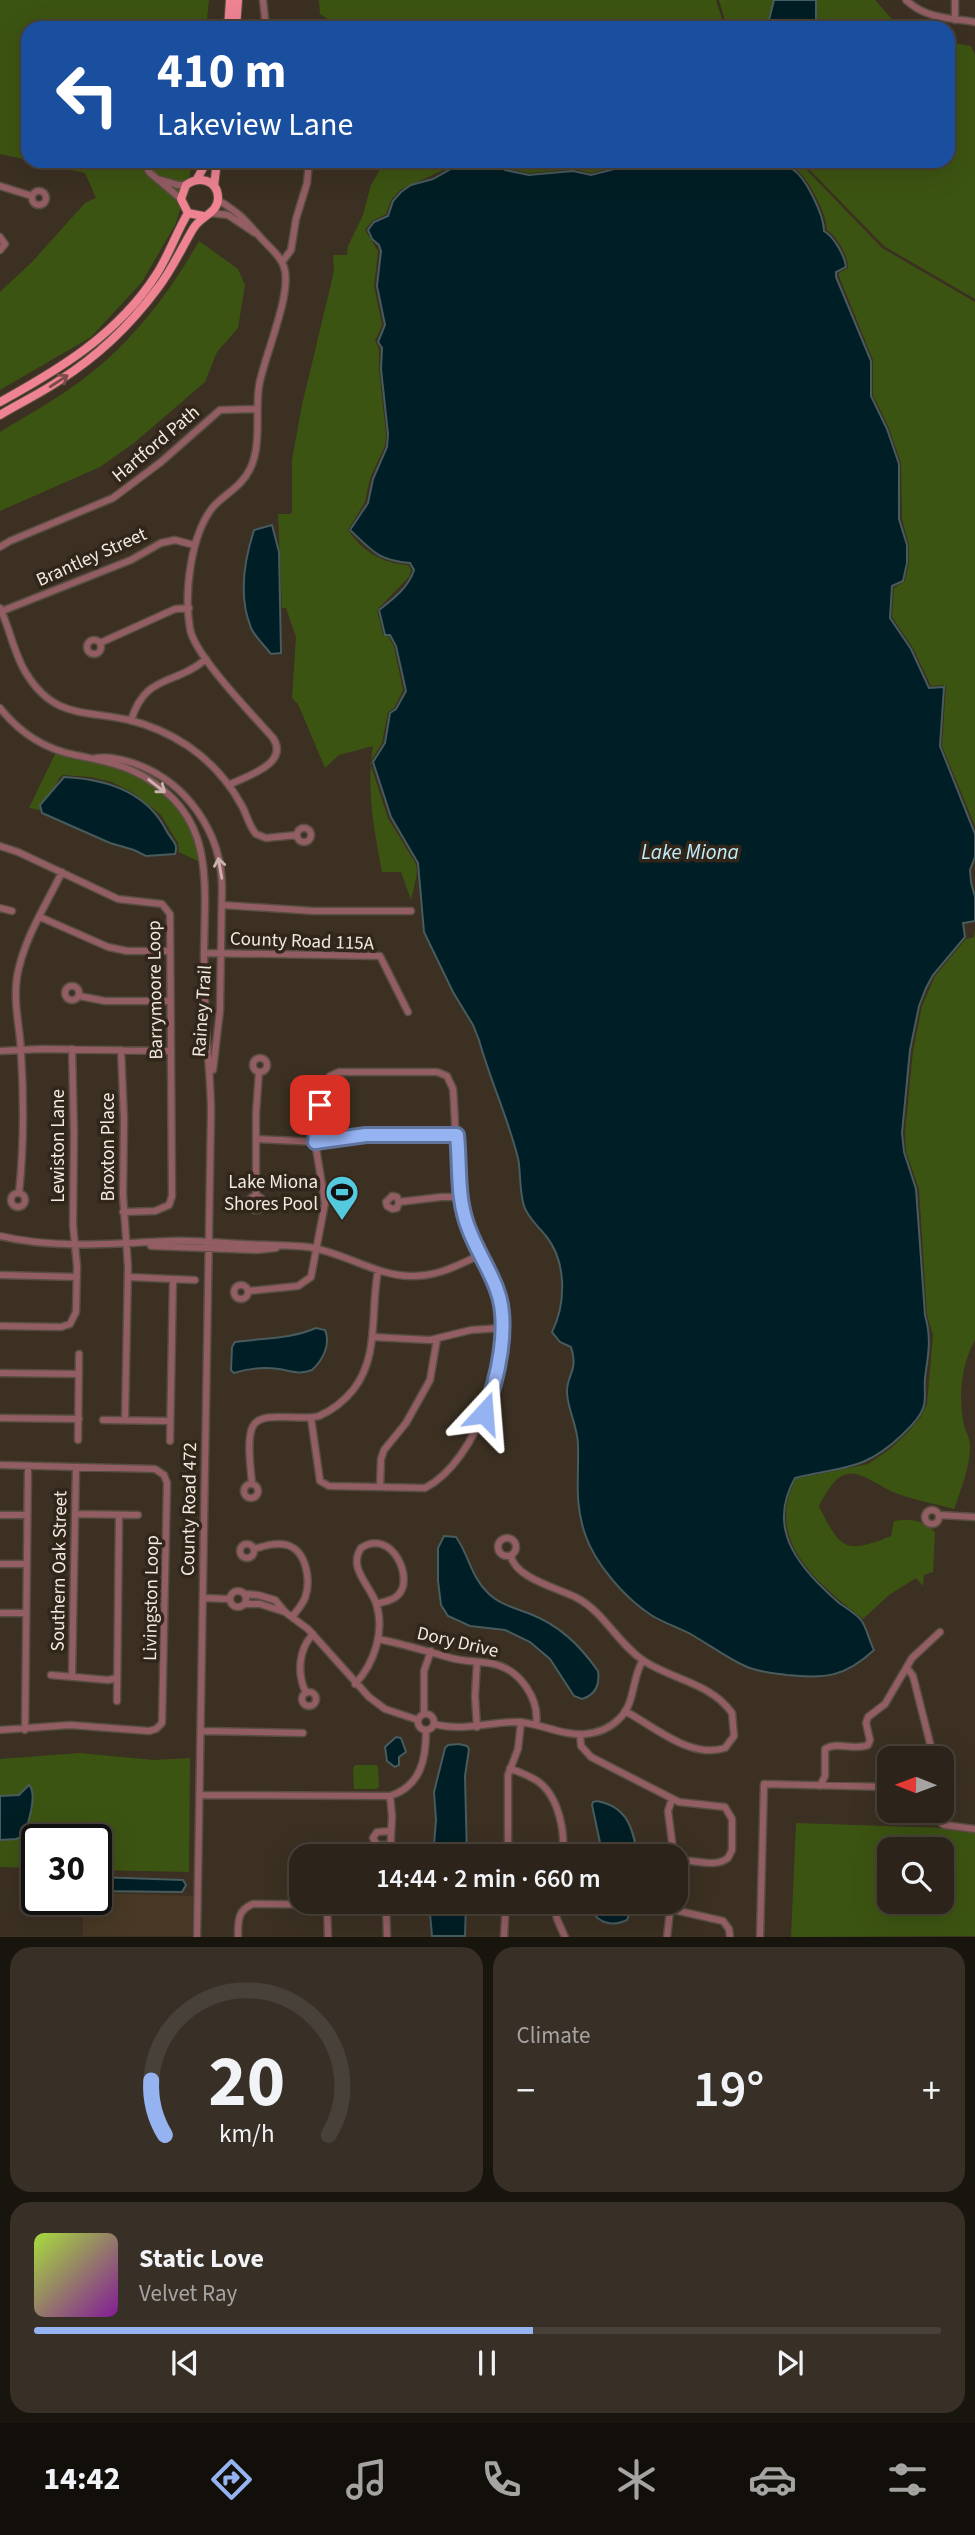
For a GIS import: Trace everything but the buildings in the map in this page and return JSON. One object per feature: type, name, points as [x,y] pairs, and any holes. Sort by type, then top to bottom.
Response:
[{"type":"main road","points":[[228,21],[230,0]]},
{"type":"main road","points":[[236,21],[238,0]]},
{"type":"main road","points":[[188,213],[181,199],[186,185],[197,179],[203,168]]},
{"type":"main road","points":[[0,415],[61,380],[99,351],[130,321],[158,288],[192,230],[218,200],[214,186],[217,168]]},
{"type":"main road","points":[[197,179],[206,180],[214,186]]},
{"type":"main road","points":[[188,213],[206,215]]},
{"type":"main road","points":[[0,402],[89,348],[118,322],[156,275],[188,213]]},
{"type":"street","points":[[263,0],[264,21]]},
{"type":"street","points":[[906,0],[929,15],[975,22]]},
{"type":"street","points":[[955,0],[955,20]]},
{"type":"street","points":[[149,168],[155,178],[181,199]]},
{"type":"street","points":[[282,262],[291,250],[308,168]]},
{"type":"street","points":[[155,178],[186,185]]},
{"type":"street","points":[[0,186],[32,196]]},
{"type":"street","points":[[218,200],[247,220],[282,262],[286,273],[285,290],[262,374],[257,409],[256,452],[251,468],[238,485],[213,508],[201,526],[191,563],[189,608],[193,640],[278,747],[276,756],[269,765],[229,785]]},
{"type":"street","points":[[206,215],[228,215],[259,236]]},
{"type":"street","points":[[0,237],[5,244],[0,250]]},
{"type":"street","name":"Hartford Path","points":[[0,547],[113,498],[161,462],[220,410],[257,409]]},
{"type":"street","name":"Brantley Street","points":[[1,610],[131,560],[161,543],[175,540],[194,545]]},
{"type":"street","points":[[100,643],[175,610],[189,608]]},
{"type":"street","points":[[1,610],[25,672],[45,695],[61,706],[81,714],[131,721],[160,730],[188,746],[208,762],[229,785],[256,834],[266,838],[297,835]]},
{"type":"street","points":[[131,721],[138,702],[150,688],[194,669],[206,659]]},
{"type":"street","name":"Rainey Trail","points":[[0,708],[20,729],[47,746],[74,755],[114,758],[145,768],[171,783],[189,800],[204,821],[216,848],[222,871],[220,1010],[211,1083]]},
{"type":"street","name":"Rainey Trail","points":[[95,758],[125,767],[150,780],[175,802],[190,823],[198,841],[205,869],[205,1005],[211,1083]]},
{"type":"street","name":"Barrymoore Loop","points":[[0,846],[118,899],[162,904],[170,914],[169,1001],[173,1127],[171,1201],[160,1210],[123,1212]]},
{"type":"street","points":[[19,1193],[24,1138],[21,1049],[16,1007],[18,976],[24,952],[62,872]]},
{"type":"street","points":[[222,905],[314,911],[411,911]]},
{"type":"street","points":[[0,908],[12,911]]},
{"type":"street","points":[[40,917],[108,947],[127,951],[170,951]]},
{"type":"street","name":"County Road 115A","points":[[204,953],[380,956],[408,1012]]},
{"type":"street","points":[[79,996],[105,1001],[169,1001]]},
{"type":"street","name":"Lewiston Lane","points":[[0,1326],[61,1327],[71,1324],[76,1312],[72,1049]]},
{"type":"street","name":"Broxton Place","points":[[121,1050],[124,1119],[123,1212],[128,1277],[125,1420]]},
{"type":"street","points":[[0,1051],[170,1051]]},
{"type":"street","points":[[256,1196],[259,1072]]},
{"type":"street","points":[[248,1291],[298,1286],[308,1281],[313,1270],[325,1203],[315,1142],[320,1105],[328,1080],[334,1073],[444,1074],[453,1089],[461,1197],[466,1221],[497,1289],[502,1314],[492,1393],[474,1433],[452,1465],[435,1483],[425,1488],[330,1486],[320,1480],[311,1418]]},
{"type":"street","name":"County Road 472","points":[[197,1937],[211,1083]]},
{"type":"street","points":[[256,1139],[315,1142],[366,1135],[457,1135]]},
{"type":"street","points":[[399,1202],[461,1197]]},
{"type":"street","points":[[0,1236],[74,1243],[285,1246],[316,1249],[335,1253],[378,1271],[407,1276],[445,1272],[480,1255]]},
{"type":"street","points":[[252,1485],[250,1435],[255,1423],[264,1417],[311,1418],[337,1407],[354,1389],[366,1369],[378,1271]]},
{"type":"street","points":[[0,1275],[77,1277]]},
{"type":"street","points":[[128,1277],[195,1280]]},
{"type":"street","points":[[170,1441],[173,1280]]},
{"type":"street","points":[[372,1337],[437,1339],[471,1330],[502,1328]]},
{"type":"street","points":[[380,1487],[384,1450],[417,1406],[430,1380],[437,1339]]},
{"type":"street","points":[[78,1440],[79,1354]]},
{"type":"street","points":[[0,1373],[79,1374]]},
{"type":"street","points":[[0,1418],[79,1419]]},
{"type":"street","points":[[103,1420],[170,1421]]},
{"type":"street","name":"Livingston Loop","points":[[0,1465],[155,1469],[162,1472],[167,1479],[163,1718],[159,1727],[149,1731],[70,1724],[25,1730],[0,1730]]},
{"type":"street","points":[[25,1730],[28,1466]]},
{"type":"street","name":"Southern Oak Street","points":[[72,1677],[76,1467]]},
{"type":"street","points":[[0,1514],[27,1515]]},
{"type":"street","points":[[75,1514],[138,1515]]},
{"type":"street","points":[[117,1701],[119,1515]]},
{"type":"street","points":[[939,1515],[975,1517]]},
{"type":"street","points":[[355,1684],[368,1667],[378,1639],[380,1623],[376,1604],[356,1562],[361,1548],[370,1543],[391,1548],[400,1564],[403,1580],[400,1594],[376,1604]]},
{"type":"street","points":[[254,1549],[284,1544],[302,1557],[306,1568],[306,1592],[302,1604],[292,1617]]},
{"type":"street","points":[[511,1556],[514,1566],[523,1573],[590,1606],[620,1641],[643,1660],[706,1690],[721,1702],[734,1718],[733,1740],[720,1749],[690,1747],[625,1711]]},
{"type":"street","points":[[0,1563],[26,1564]]},
{"type":"street","points":[[203,1598],[229,1598],[236,1591],[275,1600],[285,1612],[313,1634],[355,1684],[385,1709],[418,1720]]},
{"type":"street","points":[[244,1604],[245,1594]]},
{"type":"street","points":[[258,1604],[259,1595]]},
{"type":"street","points":[[229,1598],[235,1607],[258,1604],[285,1612]]},
{"type":"street","points":[[0,1613],[26,1613]]},
{"type":"street","points":[[820,1786],[825,1776],[825,1749],[831,1746],[860,1748],[868,1745],[870,1740],[866,1721],[888,1701],[912,1658],[940,1632]]},
{"type":"street","points":[[306,1693],[301,1681],[301,1653],[313,1634]]},
{"type":"street","name":"Dory Drive","points":[[378,1639],[450,1658],[497,1665],[517,1677],[528,1690],[535,1703],[536,1725]]},
{"type":"street","points":[[418,1720],[424,1714],[424,1678],[431,1651]]},
{"type":"street","points":[[434,1724],[477,1727],[521,1723],[580,1734],[606,1728],[625,1711],[643,1660]]},
{"type":"street","points":[[477,1662],[477,1727]]},
{"type":"street","points":[[907,1668],[913,1676],[931,1746]]},
{"type":"street","points":[[51,1675],[108,1680],[117,1678]]},
{"type":"street","points":[[424,1714],[432,1716],[434,1724]]},
{"type":"street","points":[[418,1720],[419,1727],[426,1731]]},
{"type":"street","points":[[508,1844],[507,1782],[518,1749],[521,1723]]},
{"type":"street","points":[[426,1731],[434,1724]]},
{"type":"street","points":[[201,1731],[303,1733]]},
{"type":"street","points":[[200,1795],[390,1796],[407,1788],[420,1773],[424,1761],[426,1731]]},
{"type":"street","points":[[580,1734],[581,1746],[591,1757],[672,1799],[695,1805],[721,1805],[729,1810],[732,1819],[732,1850],[724,1862],[715,1864],[688,1859]]},
{"type":"street","points":[[510,1769],[537,1780],[549,1794],[561,1828],[562,1844]]},
{"type":"street","points":[[760,1937],[764,1784],[877,1787]]},
{"type":"street","points":[[390,1796],[391,1844]]},
{"type":"street","points":[[672,1799],[668,1811],[673,1844]]},
{"type":"street","points":[[943,1824],[951,1828],[975,1829]]},
{"type":"street","points":[[376,1844],[373,1838],[377,1832],[391,1831]]},
{"type":"street","points":[[238,1937],[239,1916],[249,1905],[289,1903]]},
{"type":"street","points":[[688,1910],[720,1919],[727,1924],[730,1937]]},
{"type":"street","points":[[327,1914],[328,1937]]},
{"type":"street","points":[[386,1914],[387,1937]]},
{"type":"street","points":[[504,1937],[505,1914]]},
{"type":"street","points":[[556,1914],[565,1937]]},
{"type":"street","points":[[667,1937],[669,1914]]},
{"type":"shaded area","points":[[112,1893],[193,1896],[192,1936],[83,1936],[83,1915],[112,1915]]},
{"type":"green space","points":[[0,0],[209,0],[207,21],[21,21],[21,158],[0,154]]},
{"type":"green space","points":[[319,0],[716,0],[723,21],[331,21],[320,14]]},
{"type":"green space","points":[[719,0],[875,0],[894,21],[725,21]]},
{"type":"green space","points":[[955,43],[971,46],[975,55],[975,299],[884,246],[808,168],[955,168]]},
{"type":"green space","points":[[62,168],[191,168],[176,223],[142,282],[91,337],[0,390],[0,292],[32,262],[85,203],[96,198],[85,173]]},
{"type":"green space","points":[[381,168],[448,168],[400,190],[391,200],[386,214],[372,221],[365,230],[378,251],[374,286],[382,325],[375,341],[379,349],[386,434],[385,446],[370,478],[365,502],[348,530],[374,555],[390,562],[408,565],[411,570],[409,577],[377,610],[383,635],[389,637],[394,647],[403,690],[394,708],[388,712],[382,743],[371,761],[373,746],[339,755],[325,768],[298,704],[292,698],[296,637],[286,608],[282,608],[278,514],[292,512],[292,460],[302,405],[334,271],[333,255],[347,255],[348,246],[363,215],[371,185]]},
{"type":"green space","points":[[506,168],[610,168],[591,173],[574,169],[529,173]]},
{"type":"green space","points":[[792,168],[805,168],[882,248],[975,302],[975,826],[942,746],[946,687],[931,686],[913,648],[892,617],[894,588],[905,581],[909,563],[909,545],[902,519],[901,463],[889,428],[873,395],[873,360],[839,276],[839,273],[848,268],[848,263],[838,241],[827,230],[824,215],[807,181]]},
{"type":"green space","points":[[199,241],[238,269],[245,285],[238,328],[217,352],[205,382],[134,443],[100,467],[0,511],[0,432],[69,390],[114,353],[160,301]]},
{"type":"green space","points":[[56,752],[116,768],[152,786],[180,813],[193,836],[202,863],[179,852],[178,843],[161,815],[135,794],[112,782],[63,775],[52,793],[40,805],[40,810],[29,808]]},
{"type":"green space","points":[[371,766],[388,818],[416,864],[417,873],[411,900],[401,872],[382,872],[372,809]]},
{"type":"green space","points":[[975,928],[975,1340],[964,1371],[961,1392],[970,1454],[954,1509],[901,1495],[856,1474],[847,1474],[838,1479],[829,1489],[819,1506],[833,1531],[846,1544],[863,1545],[891,1536],[894,1521],[916,1521],[935,1532],[933,1572],[924,1575],[923,1586],[916,1578],[889,1595],[863,1619],[829,1591],[801,1559],[791,1541],[786,1522],[788,1501],[796,1479],[868,1464],[890,1449],[920,1418],[927,1404],[933,1335],[927,1315],[919,1189],[906,1152],[905,1133],[913,1051],[922,1006],[935,976],[966,939],[974,937]]},
{"type":"green space","points":[[79,1753],[154,1760],[190,1758],[189,1872],[112,1870],[112,1824],[21,1824],[21,1868],[0,1867],[0,1759]]},
{"type":"green space","points":[[355,1765],[376,1765],[379,1787],[354,1789]]},
{"type":"green space","points":[[796,1823],[975,1829],[975,1936],[791,1937]]},
{"type":"water","points":[[774,0],[816,0],[816,21],[769,20]]},
{"type":"water","name":"Lake Miona","points":[[453,168],[503,168],[529,175],[573,171],[591,175],[618,168],[792,169],[808,188],[821,216],[824,231],[835,242],[844,258],[846,267],[836,272],[836,277],[871,361],[871,396],[887,429],[899,464],[899,519],[907,545],[907,563],[903,581],[892,586],[890,618],[911,649],[929,688],[944,687],[940,746],[975,834],[975,857],[970,870],[975,897],[975,921],[963,923],[965,937],[933,975],[926,988],[919,1006],[910,1050],[902,1133],[904,1152],[916,1189],[928,1332],[923,1409],[908,1429],[875,1456],[852,1466],[795,1478],[787,1497],[784,1515],[792,1548],[812,1577],[861,1620],[874,1650],[854,1666],[834,1674],[813,1677],[787,1675],[755,1670],[738,1663],[641,1608],[621,1590],[596,1557],[585,1534],[579,1511],[578,1438],[567,1393],[573,1355],[571,1347],[560,1342],[552,1332],[562,1296],[558,1258],[553,1246],[524,1206],[518,1158],[509,1128],[473,1025],[453,992],[424,932],[418,863],[391,817],[373,762],[385,743],[390,713],[396,709],[406,691],[396,646],[390,635],[385,635],[379,610],[404,587],[414,570],[410,563],[390,560],[376,553],[350,530],[368,503],[373,479],[387,447],[388,434],[381,369],[382,348],[378,342],[385,325],[377,286],[381,251],[368,230],[374,222],[388,216],[393,201],[401,192],[411,185],[433,179]]},
{"type":"water","points":[[272,525],[279,552],[281,653],[271,654],[251,628],[245,604],[244,579],[254,530]]},
{"type":"water","points":[[64,777],[109,784],[136,797],[158,817],[175,844],[175,854],[146,856],[42,813],[40,805]]},
{"type":"water","points":[[316,1328],[325,1330],[327,1341],[323,1357],[312,1370],[299,1372],[262,1368],[234,1373],[231,1370],[232,1347],[235,1342],[287,1336]]},
{"type":"water","points":[[444,1536],[456,1537],[482,1587],[492,1597],[549,1623],[576,1644],[598,1671],[598,1681],[593,1692],[582,1699],[574,1696],[550,1659],[530,1642],[505,1630],[470,1626],[448,1616],[441,1605],[438,1581],[438,1548]]},
{"type":"water","points":[[396,1737],[401,1738],[406,1752],[399,1757],[399,1765],[395,1767],[387,1761],[385,1747]]},
{"type":"water","points":[[459,1744],[469,1749],[465,1776],[467,1844],[434,1844],[434,1792],[448,1745]]},
{"type":"water","points":[[29,1785],[32,1789],[28,1824],[21,1824],[21,1837],[0,1840],[0,1796],[19,1795]]},
{"type":"water","points":[[593,1802],[608,1804],[623,1814],[635,1844],[600,1844]]},
{"type":"water","points":[[112,1878],[183,1880],[186,1885],[182,1892],[112,1891]]},
{"type":"water","points":[[430,1914],[466,1914],[465,1936],[432,1936]]},
{"type":"water","points":[[594,1914],[629,1914],[627,1920],[621,1922],[609,1923],[598,1919]]},
{"type":"place","name":"Lake Miona Shores Pool","points":[[342,1222]]},
{"type":"route","points":[[320,1105],[315,1142],[366,1135],[457,1135],[461,1199],[466,1221],[497,1289],[502,1314],[496,1377],[484,1413]]}]
